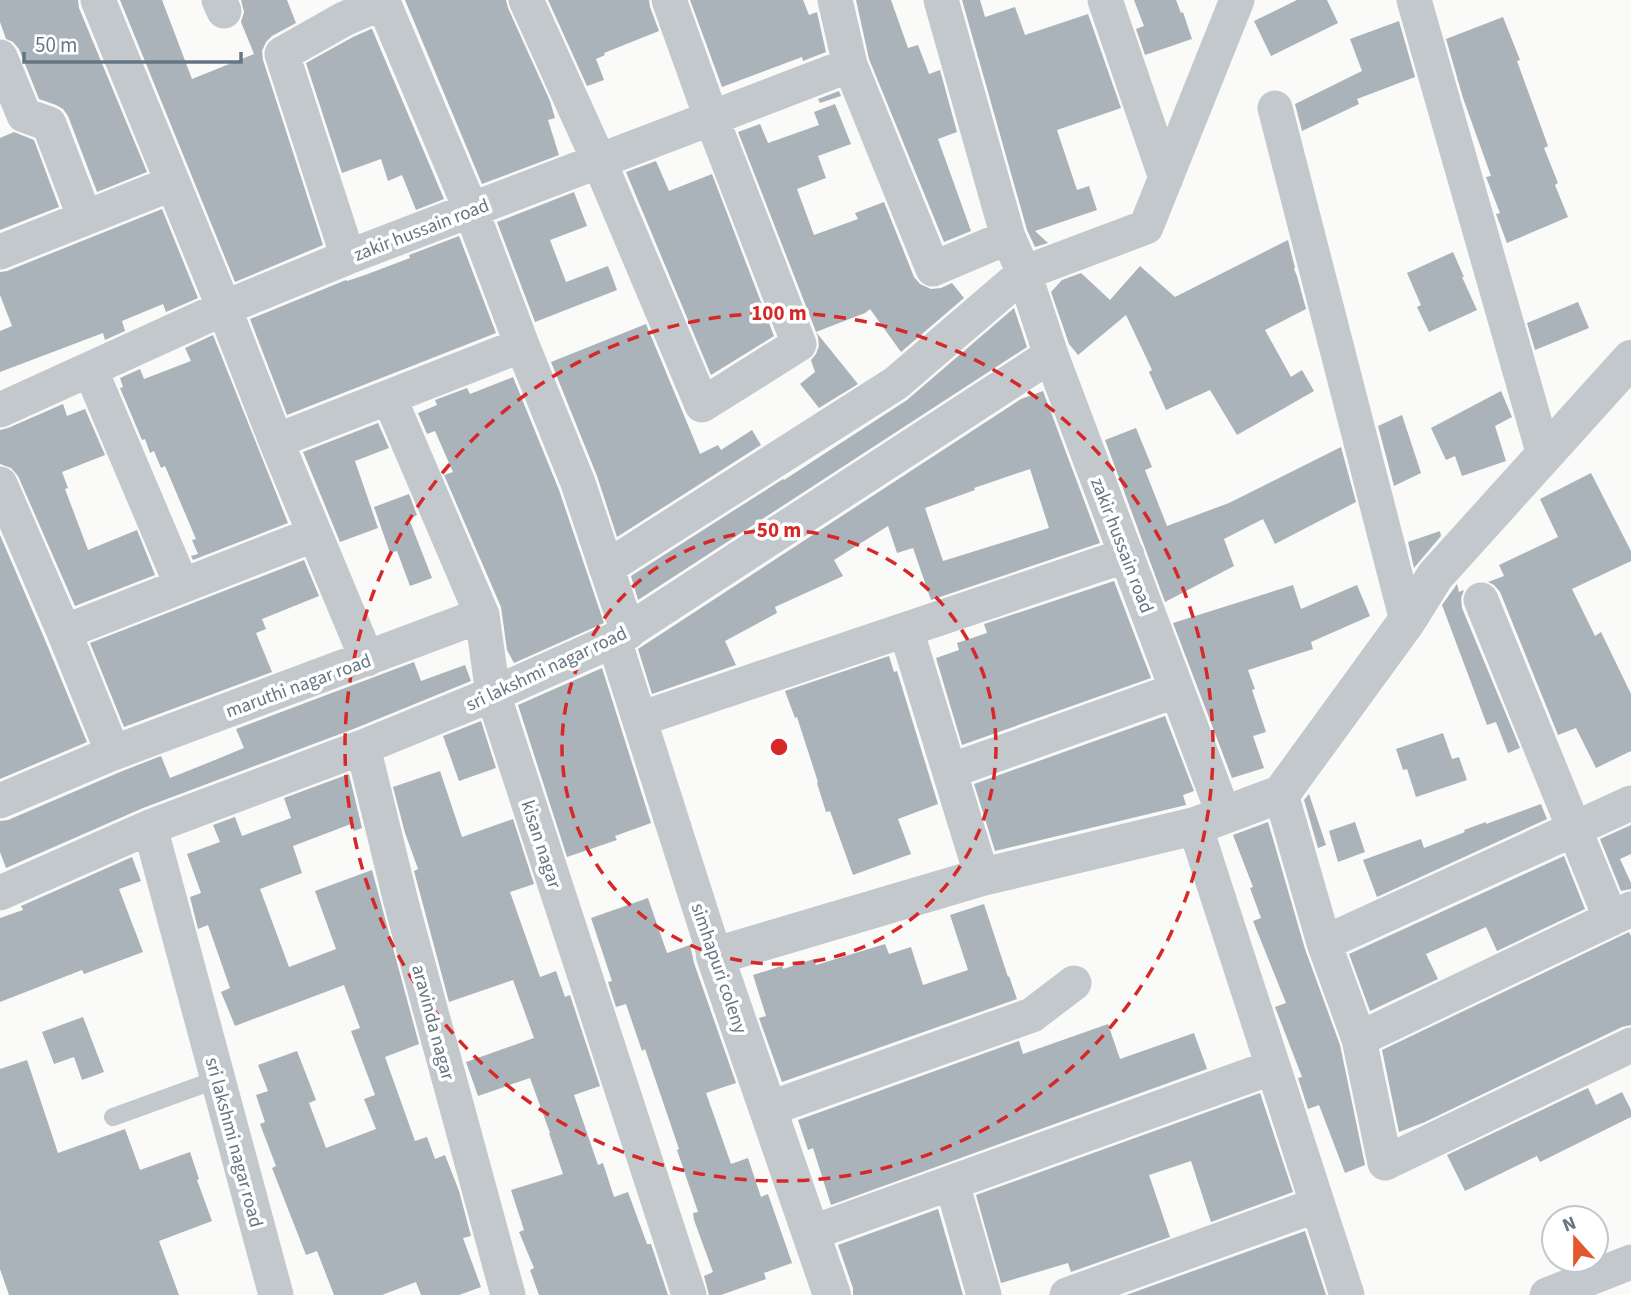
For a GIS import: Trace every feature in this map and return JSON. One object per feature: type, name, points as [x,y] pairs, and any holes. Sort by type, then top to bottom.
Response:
[{"type":"street","points":[[99,0],[276,441],[367,659]]},
{"type":"street","points":[[526,0],[599,161],[702,405],[799,344],[669,0]]},
{"type":"street","points":[[835,0],[850,65],[933,270],[1008,237]]},
{"type":"street","name":"zakir hussain road","points":[[941,0],[1008,237],[1177,690],[1273,1067],[1347,1295]]},
{"type":"street","points":[[1105,0],[1166,178]]},
{"type":"street","points":[[606,568],[896,383],[1024,274],[1146,227],[1237,0]]},
{"type":"street","points":[[1414,0],[1544,455]]},
{"type":"street","name":"simhapuri coleny","points":[[340,10],[383,2],[471,210],[578,483],[606,568],[640,719],[715,956],[832,1295]]},
{"type":"street","points":[[340,10],[282,54],[348,257]]},
{"type":"street","points":[[0,57],[24,116],[49,124],[85,218]]},
{"type":"street","name":"zakir hussain road","points":[[0,410],[223,308],[348,257],[850,65]]},
{"type":"street","points":[[1275,108],[1407,621]]},
{"type":"street","points":[[0,252],[173,183]]},
{"type":"street","points":[[276,441],[522,345]]},
{"type":"street","name":"sri lakshmi nagar road","points":[[0,893],[150,827],[363,747],[493,694],[621,636],[1051,355]]},
{"type":"street","points":[[715,956],[982,877],[1209,820],[1281,794],[1407,621],[1435,576],[1631,359]]},
{"type":"street","points":[[90,369],[182,586]]},
{"type":"street","name":"kisan nagar","points":[[389,397],[482,615],[493,694],[690,1295]]},
{"type":"street","points":[[0,484],[10,534],[64,632],[113,753]]},
{"type":"street","points":[[64,632],[315,534]]},
{"type":"street","points":[[640,719],[1127,555]]},
{"type":"street","points":[[1359,1039],[1621,914],[1574,829],[1480,600]]},
{"type":"street","name":"maruthi nagar road","points":[[0,801],[113,753],[482,615]]},
{"type":"street","points":[[906,630],[982,877]]},
{"type":"street","points":[[950,771],[1177,690]]},
{"type":"street","name":"aravinda nagar","points":[[363,747],[401,902],[508,1295]]},
{"type":"street","points":[[1281,794],[1324,943],[1359,1039],[1385,1163],[1631,1045]]},
{"type":"street","points":[[1324,943],[1631,803]]},
{"type":"street","name":"sri lakshmi nagar road","points":[[150,827],[276,1295]]},
{"type":"street","points":[[768,1109],[1032,1015],[1074,983]]},
{"type":"street","points":[[811,1233],[1273,1067]]},
{"type":"street","points":[[952,1183],[984,1295]]},
{"type":"street","points":[[1066,1295],[1317,1205]]},
{"type":"street","points":[[1547,1295],[1631,1262]]},
{"type":"lane","points":[[113,1117],[218,1079]]},
{"type":"building","points":[[0,0],[78,0],[147,172],[97,192],[68,116],[63,109],[39,99],[19,49],[6,39],[0,22]]},
{"type":"building","points":[[120,0],[162,0],[192,79],[254,54],[241,22],[244,12],[241,0],[287,0],[296,23],[266,42],[262,51],[263,60],[323,245],[235,282]]},
{"type":"building","points":[[405,0],[506,0],[550,101],[555,118],[548,120],[559,155],[482,184]]},
{"type":"building","points":[[548,0],[649,0],[659,31],[604,53],[605,55],[596,59],[604,80],[587,86]]},
{"type":"building","points":[[690,0],[803,0],[809,15],[817,12],[826,52],[803,61],[802,57],[722,87]]},
{"type":"building","points":[[856,0],[891,0],[908,48],[918,45],[929,74],[940,70],[957,132],[938,139],[971,231],[944,242],[869,59]]},
{"type":"building","points":[[962,0],[980,0],[985,17],[1015,7],[1025,35],[1088,14],[1121,108],[1057,130],[1077,190],[1089,186],[1097,210],[1035,231],[1048,243],[1035,247],[1027,230]]},
{"type":"building","points":[[1134,0],[1176,0],[1192,39],[1145,55],[1136,29],[1144,26]]},
{"type":"building","points":[[1297,0],[1327,0],[1338,23],[1271,56],[1254,21]]},
{"type":"building","points":[[1503,17],[1548,146],[1544,148],[1568,217],[1507,243],[1496,214],[1500,213],[1486,177],[1491,176],[1463,98],[1446,39]]},
{"type":"building","points":[[1399,21],[1415,77],[1357,99],[1359,104],[1302,131],[1295,104],[1362,71],[1350,39]]},
{"type":"building","points":[[372,29],[444,199],[416,210],[402,175],[388,181],[381,159],[342,173],[306,63]]},
{"type":"building","points":[[839,91],[841,96],[820,103],[818,99]]},
{"type":"building","points":[[835,104],[851,144],[818,156],[826,178],[797,189],[814,235],[858,219],[855,213],[884,202],[914,277],[920,284],[931,289],[952,283],[964,298],[901,352],[870,309],[816,332],[738,132],[760,124],[768,143],[819,125],[814,112]]},
{"type":"building","points":[[14,132],[34,140],[59,207],[0,230],[0,138]]},
{"type":"building","points":[[656,161],[669,191],[712,174],[774,336],[711,375],[626,172]]},
{"type":"building","points":[[574,192],[587,226],[550,240],[566,282],[608,266],[617,290],[535,322],[497,222]]},
{"type":"building","points":[[162,209],[198,298],[166,312],[163,304],[122,321],[125,331],[105,340],[103,333],[0,372],[0,331],[12,326],[0,295],[0,272]]},
{"type":"building","points":[[459,236],[496,333],[287,415],[250,319],[346,280],[410,258],[409,255]]},
{"type":"building","points":[[1288,240],[1306,309],[1265,330],[1291,377],[1302,370],[1314,391],[1237,435],[1210,390],[1166,410],[1149,372],[1152,370],[1126,315],[1078,355],[1069,344],[1051,292],[1062,280],[1081,273],[1110,300],[1140,266],[1175,297]]},
{"type":"building","points":[[1453,252],[1477,310],[1429,332],[1417,307],[1421,305],[1407,273]]},
{"type":"building","points":[[1578,302],[1589,328],[1535,350],[1527,323]]},
{"type":"building","points":[[1014,308],[1027,347],[638,600],[631,576],[907,400]]},
{"type":"building","points":[[646,324],[700,454],[718,445],[721,450],[752,430],[761,445],[617,537],[597,476],[551,362]]},
{"type":"building","points":[[816,332],[858,384],[819,408],[800,384],[815,372],[811,360],[819,346]]},
{"type":"building","points":[[213,335],[288,523],[193,560],[191,556],[198,554],[192,540],[196,539],[165,466],[161,468],[154,451],[150,453],[145,439],[142,440],[120,388],[123,387],[120,378],[140,369],[144,379],[191,361],[185,348]]},
{"type":"building","points":[[513,377],[559,490],[604,623],[514,663],[507,650],[501,607],[444,475],[453,472],[435,431],[427,434],[418,413],[437,405],[435,400],[467,388],[470,394]]},
{"type":"building","points":[[1043,391],[1100,543],[931,600],[913,548],[897,553],[888,526],[834,560],[843,576],[775,607],[777,613],[725,641],[736,665],[652,694],[638,649],[1021,399]],"holes":[[[1030,469],[1049,528],[943,561],[925,508]]]},
{"type":"building","points":[[1501,391],[1512,417],[1495,426],[1506,461],[1462,476],[1455,456],[1446,460],[1431,428]]},
{"type":"building","points":[[63,404],[67,416],[85,409],[105,455],[62,472],[68,488],[65,489],[88,550],[137,530],[155,575],[75,606],[18,476],[11,468],[0,464],[0,430]]},
{"type":"building","points":[[1402,415],[1421,473],[1394,486],[1378,426]]},
{"type":"building","points":[[378,423],[389,448],[355,461],[378,528],[340,542],[303,452]]},
{"type":"building","points":[[1136,428],[1152,467],[1145,470],[1167,526],[1229,503],[1341,447],[1356,502],[1275,544],[1263,519],[1224,539],[1234,566],[1165,602],[1105,440]]},
{"type":"building","points":[[1591,473],[1631,551],[1631,561],[1572,589],[1595,636],[1601,632],[1631,694],[1631,751],[1596,768],[1576,728],[1558,735],[1500,592],[1488,582],[1504,576],[1499,565],[1558,537],[1540,499]]},
{"type":"building","points":[[409,494],[417,515],[409,519],[432,578],[410,586],[397,551],[390,553],[374,507]]},
{"type":"building","points":[[1440,531],[1441,536],[1414,568],[1408,542]]},
{"type":"building","points":[[0,535],[87,742],[0,779]]},
{"type":"building","points":[[304,560],[319,596],[262,619],[266,629],[256,633],[272,672],[124,727],[90,643]]},
{"type":"building","points":[[1114,581],[1151,678],[962,745],[936,658],[959,650],[957,643],[987,633],[984,624]]},
{"type":"building","points":[[1457,584],[1459,592],[1464,590],[1462,608],[1520,748],[1508,753],[1496,722],[1487,725],[1442,605]]},
{"type":"building","points":[[1293,585],[1301,609],[1357,585],[1370,616],[1311,642],[1313,649],[1248,670],[1266,732],[1253,736],[1264,768],[1232,778],[1173,623]]},
{"type":"building","points":[[889,656],[894,672],[897,671],[938,804],[898,819],[911,854],[853,875],[830,811],[826,812],[797,717],[795,718],[785,691]]},
{"type":"building","points":[[414,662],[421,681],[465,665],[471,681],[356,728],[143,808],[6,868],[0,852],[0,821],[161,756],[170,778],[244,748],[236,729]]},
{"type":"building","points":[[602,668],[651,823],[615,836],[617,840],[567,857],[518,705]]},
{"type":"building","points":[[1165,716],[1194,791],[1183,795],[1186,805],[995,851],[974,784]]},
{"type":"building","points":[[481,721],[496,768],[459,781],[443,736]]},
{"type":"building","points":[[1443,733],[1452,759],[1459,757],[1467,780],[1416,797],[1407,769],[1403,770],[1396,749]]},
{"type":"building","points":[[440,771],[462,837],[513,819],[534,884],[510,892],[540,977],[556,971],[565,997],[570,995],[600,1086],[574,1095],[598,1165],[603,1163],[614,1197],[628,1192],[647,1244],[651,1244],[668,1295],[539,1295],[530,1270],[534,1268],[519,1232],[524,1230],[511,1190],[563,1174],[530,1078],[478,1096],[466,1062],[534,1038],[513,980],[449,1002],[414,871],[418,869],[393,787]]},
{"type":"building","points":[[349,774],[362,828],[354,831],[351,824],[293,846],[302,873],[260,889],[289,967],[336,949],[315,891],[372,870],[419,1044],[385,1057],[415,1141],[427,1137],[435,1159],[445,1155],[459,1191],[471,1236],[463,1238],[481,1287],[459,1295],[421,1295],[416,1282],[382,1295],[334,1295],[317,1251],[306,1255],[272,1168],[276,1166],[260,1124],[265,1122],[256,1095],[268,1091],[258,1065],[297,1051],[316,1100],[309,1103],[326,1148],[376,1129],[364,1099],[375,1095],[351,1031],[360,1028],[344,985],[235,1026],[221,992],[230,988],[208,925],[198,929],[190,897],[201,893],[187,854],[220,842],[213,825],[235,817],[242,836],[291,818],[284,798]]},
{"type":"building","points":[[1309,794],[1326,845],[1318,848],[1304,800]]},
{"type":"building","points":[[1541,804],[1547,819],[1377,897],[1363,860],[1421,839],[1424,848],[1465,832],[1464,830]]},
{"type":"building","points":[[1268,822],[1305,949],[1340,1045],[1365,1165],[1345,1173],[1319,1105],[1308,1109],[1298,1078],[1302,1077],[1275,1007],[1286,1003],[1253,921],[1261,918],[1250,888],[1253,887],[1233,835]]},
{"type":"building","points":[[1355,822],[1365,852],[1338,862],[1329,831]]},
{"type":"building","points":[[1631,825],[1631,854],[1620,859],[1631,889],[1621,891],[1600,839]]},
{"type":"building","points":[[1564,856],[1585,909],[1497,951],[1486,927],[1426,954],[1438,979],[1370,1011],[1349,954]]},
{"type":"building","points":[[132,857],[141,881],[119,889],[143,952],[84,974],[82,970],[0,1002],[0,918],[23,910],[21,906]]},
{"type":"building","points":[[648,898],[667,953],[690,945],[736,1083],[706,1093],[731,1164],[748,1158],[761,1197],[768,1194],[792,1263],[764,1273],[766,1279],[721,1295],[709,1295],[704,1276],[713,1272],[694,1220],[693,1213],[698,1212],[677,1150],[679,1149],[645,1049],[642,1051],[626,1004],[616,1007],[608,982],[612,981],[591,918]]},
{"type":"building","points":[[984,904],[1017,999],[782,1082],[759,1018],[766,1016],[753,975],[814,959],[816,965],[885,944],[889,954],[911,947],[923,985],[968,970],[950,915]]},
{"type":"building","points":[[1629,932],[1631,1025],[1399,1132],[1382,1050]]},
{"type":"building","points":[[83,1017],[104,1072],[82,1080],[74,1057],[54,1064],[42,1032]]},
{"type":"building","points":[[1108,1024],[1120,1059],[1194,1033],[1207,1069],[831,1205],[813,1148],[808,1150],[798,1120],[1019,1041],[1023,1054]]},
{"type":"building","points":[[27,1060],[58,1153],[125,1129],[140,1170],[190,1152],[212,1221],[159,1241],[179,1295],[9,1295],[0,1269],[0,1069]]},
{"type":"building","points":[[1588,1088],[1596,1105],[1622,1092],[1631,1110],[1631,1117],[1540,1162],[1537,1156],[1465,1191],[1447,1155]]},
{"type":"building","points":[[1260,1093],[1293,1192],[1211,1222],[1191,1161],[1149,1175],[1170,1237],[1071,1272],[1068,1263],[1001,1283],[976,1195]]},
{"type":"building","points":[[938,1209],[963,1295],[853,1295],[838,1245]]},
{"type":"building","points":[[1305,1231],[1326,1295],[1126,1295]]}]
